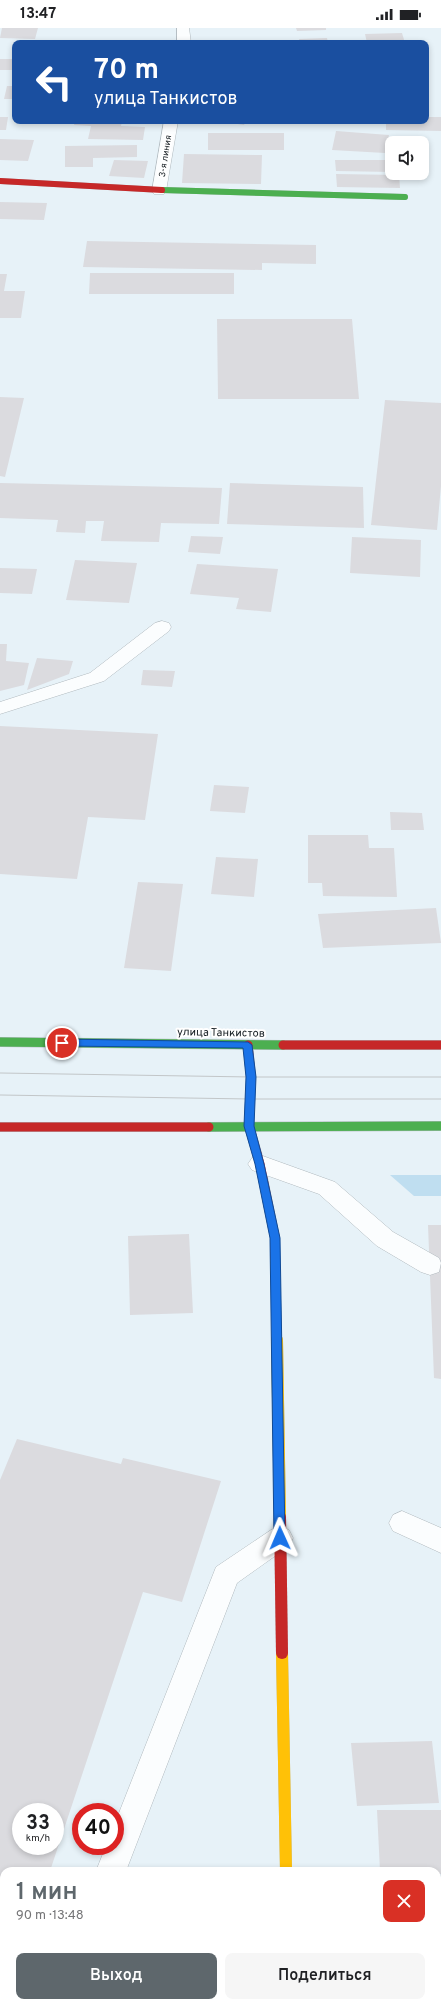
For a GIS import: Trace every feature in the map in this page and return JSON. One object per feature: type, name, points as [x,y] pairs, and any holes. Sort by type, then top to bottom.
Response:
[{"type":"street","points":[[183,28],[184,40]]},
{"type":"street","name":"3-я линия","points":[[159,191],[170,124]]},
{"type":"street","points":[[0,181],[159,191],[309,193],[405,197]]},
{"type":"street","points":[[0,708],[97,677],[162,627]]},
{"type":"street","name":"улица Танкистов","points":[[0,1042],[248,1045],[441,1045]]},
{"type":"street","points":[[248,1045],[251,1077],[249,1126],[260,1164],[275,1238],[286,1867]]},
{"type":"street","points":[[0,1127],[441,1126]]},
{"type":"street","points":[[260,1164],[327,1188],[385,1239],[430,1265]]},
{"type":"street","points":[[402,1523],[441,1541]]},
{"type":"street","points":[[113,1867],[226,1575],[280,1538]]},
{"type":"shaded area","points":[[390,1175],[441,1175],[441,1196],[414,1196]]},
{"type":"building","points":[[2,28],[38,28],[35,39],[0,38]]},
{"type":"building","points":[[296,28],[326,28],[326,30],[297,31]]},
{"type":"building","points":[[402,33],[404,40],[366,40],[365,34]]},
{"type":"building","points":[[327,38],[327,40],[299,40]]},
{"type":"building","points":[[0,59],[12,59],[12,70],[0,70]]},
{"type":"building","points":[[7,86],[12,86],[12,99],[4,99]]},
{"type":"building","points":[[0,117],[8,117],[6,130],[0,130]]},
{"type":"building","points":[[429,117],[441,117],[441,131],[386,130],[386,124],[429,124]]},
{"type":"building","points":[[121,124],[121,126],[145,127],[143,140],[88,139],[91,126],[74,125]]},
{"type":"building","points":[[336,131],[389,135],[385,136],[385,153],[332,150]]},
{"type":"building","points":[[208,133],[284,133],[284,150],[208,150]]},
{"type":"building","points":[[0,139],[34,140],[28,161],[0,160]]},
{"type":"building","points":[[137,145],[137,157],[93,158],[93,167],[65,167],[65,146]]},
{"type":"building","points":[[184,154],[262,155],[261,184],[182,183]]},
{"type":"building","points":[[114,160],[148,161],[144,178],[109,176]]},
{"type":"building","points":[[335,160],[385,160],[385,172],[336,171]]},
{"type":"building","points":[[336,174],[385,175],[385,180],[399,180],[400,188],[337,187]]},
{"type":"building","points":[[0,202],[47,203],[44,220],[0,219]]},
{"type":"building","points":[[87,241],[316,245],[316,264],[262,263],[262,270],[83,267]]},
{"type":"building","points":[[90,273],[234,273],[234,294],[89,294]]},
{"type":"building","points":[[0,274],[7,274],[4,291],[25,291],[21,318],[0,318]]},
{"type":"building","points":[[217,319],[352,319],[359,399],[218,399]]},
{"type":"building","points":[[0,397],[24,398],[5,477],[0,476]]},
{"type":"building","points":[[385,400],[441,403],[441,486],[437,530],[371,525]]},
{"type":"building","points":[[0,483],[222,488],[219,524],[161,523],[159,542],[101,541],[104,521],[86,521],[85,533],[56,532],[58,520],[0,518]]},
{"type":"building","points":[[230,483],[363,487],[364,528],[227,524]]},
{"type":"building","points":[[191,536],[223,537],[220,554],[188,552]]},
{"type":"building","points":[[352,537],[421,540],[420,577],[350,573]]},
{"type":"building","points":[[75,560],[137,563],[129,603],[66,600]]},
{"type":"building","points":[[197,564],[278,569],[271,612],[236,609],[239,598],[190,594]]},
{"type":"building","points":[[0,568],[37,569],[32,594],[0,593]]},
{"type":"building","points":[[0,644],[7,644],[6,661],[29,663],[24,685],[0,691]]},
{"type":"building","points":[[37,658],[73,661],[69,674],[27,690]]},
{"type":"building","points":[[143,670],[175,671],[172,687],[141,685]]},
{"type":"building","points":[[0,726],[158,734],[145,820],[88,817],[77,879],[0,874]]},
{"type":"building","points":[[214,785],[249,787],[245,813],[210,811]]},
{"type":"building","points":[[390,812],[422,813],[424,830],[391,830]]},
{"type":"building","points":[[308,835],[368,835],[369,848],[394,848],[397,897],[323,896],[322,883],[308,883]]},
{"type":"building","points":[[216,857],[258,859],[254,897],[211,894]]},
{"type":"building","points":[[138,882],[183,884],[171,971],[124,968]]},
{"type":"building","points":[[436,908],[441,943],[323,948],[318,914]]},
{"type":"building","points":[[428,1225],[441,1225],[441,1379],[434,1378]]},
{"type":"building","points":[[189,1234],[193,1313],[130,1315],[128,1236]]},
{"type":"building","points":[[17,1439],[121,1464],[123,1458],[221,1481],[182,1602],[143,1592],[64,1829],[64,1803],[12,1803],[12,1855],[55,1855],[51,1867],[0,1867],[0,1480]]},
{"type":"building","points":[[432,1741],[439,1803],[357,1806],[351,1743]]},
{"type":"building","points":[[377,1810],[441,1810],[441,1867],[380,1867]]},
{"type":"tram line","points":[[0,1073],[251,1077],[441,1077]]},
{"type":"tram line","points":[[0,1095],[249,1099],[441,1099]]},
{"type":"traffic: fast","points":[[162,190],[405,197]]},
{"type":"traffic: fast","points":[[0,1042],[283,1045]]},
{"type":"traffic: fast","points":[[209,1127],[441,1126]]},
{"type":"traffic: slow","points":[[275,1258],[280,1517]]},
{"type":"traffic: slow","points":[[282,1653],[286,1867]]},
{"type":"traffic: jam","points":[[0,181],[162,190]]},
{"type":"traffic: jam","points":[[248,1045],[251,1077],[249,1126],[260,1164],[275,1238],[275,1258]]},
{"type":"traffic: jam","points":[[283,1045],[441,1045]]},
{"type":"traffic: jam","points":[[0,1127],[209,1127]]},
{"type":"traffic: jam","points":[[280,1517],[282,1653]]},
{"type":"route","points":[[62,1043],[248,1045],[251,1077],[249,1126],[260,1164],[275,1238],[280,1538]]}]
